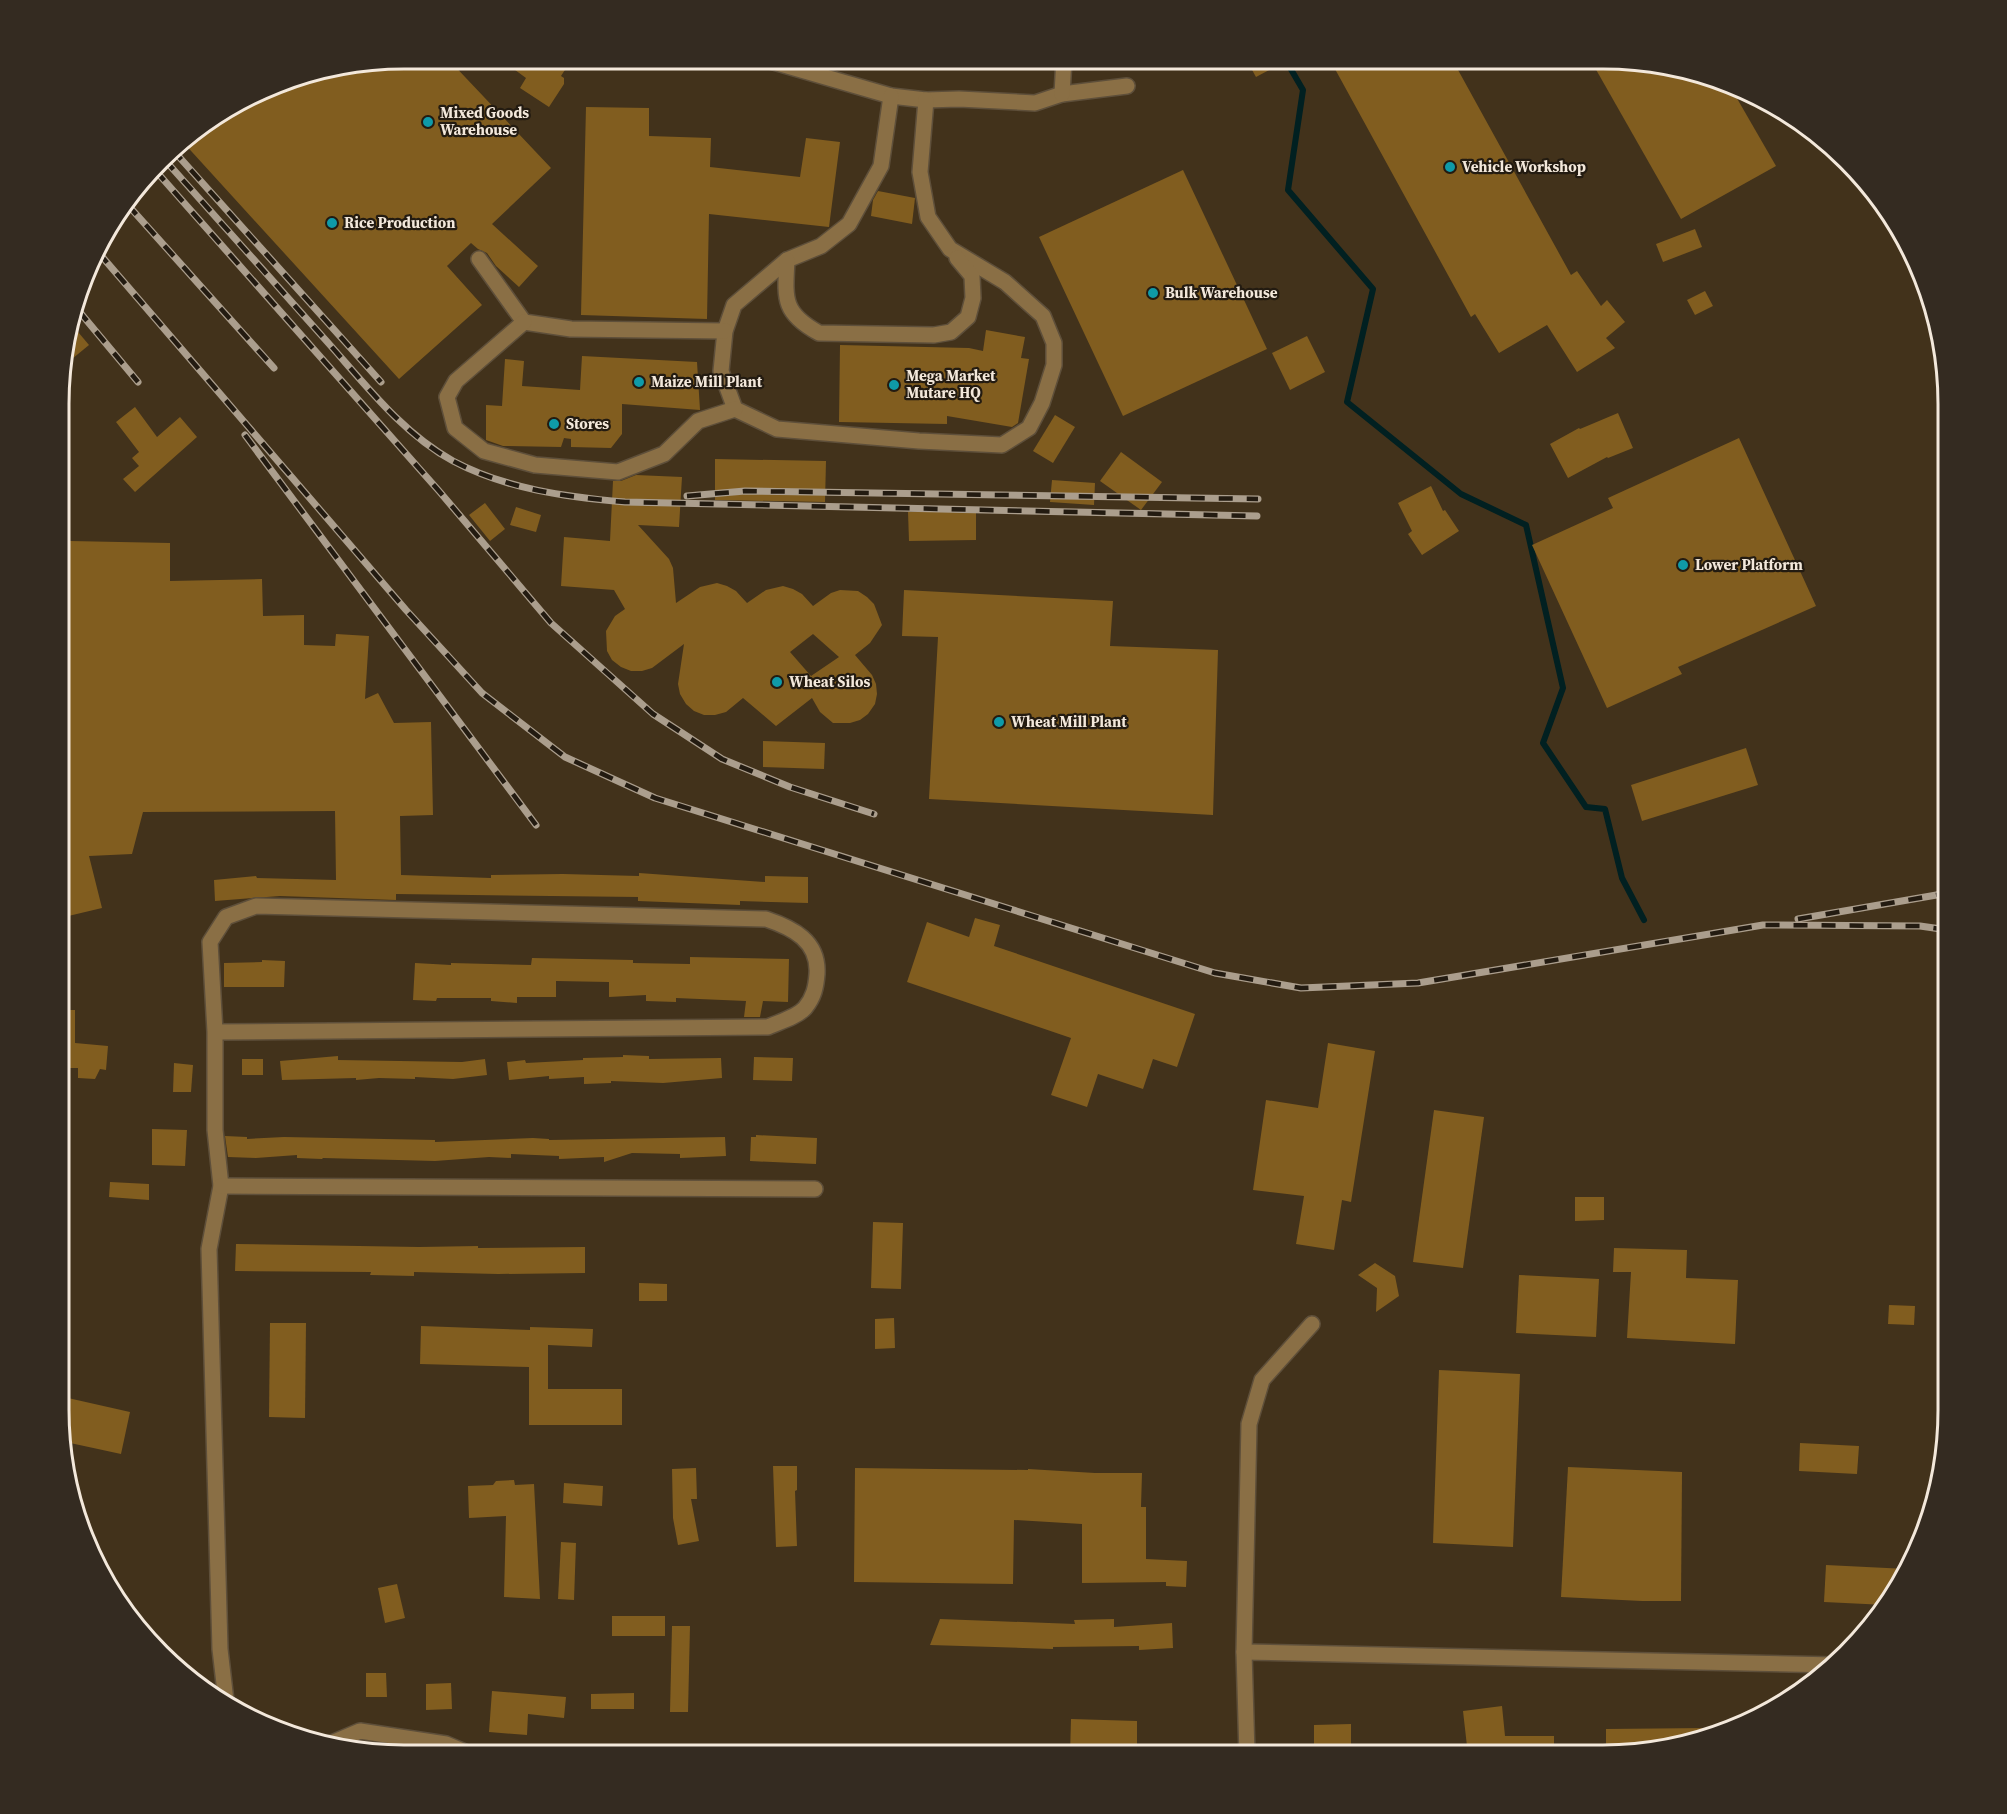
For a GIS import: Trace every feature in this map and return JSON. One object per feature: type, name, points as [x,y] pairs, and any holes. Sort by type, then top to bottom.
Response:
[{"type":"street","points":[[798,69],[891,96],[926,100],[959,99],[1035,103],[1062,94],[1127,86]]},
{"type":"street","points":[[1062,94],[1063,69]]},
{"type":"street","points":[[735,409],[721,371],[725,331],[734,305],[788,260],[821,246],[849,224],[881,166],[891,96]]},
{"type":"street","points":[[788,260],[786,300],[790,312],[803,325],[819,333],[934,335],[951,332],[968,317],[974,298],[972,276],[928,217],[920,172],[926,100]]},
{"type":"street","points":[[524,322],[456,381],[447,397],[455,428],[484,451],[535,465],[618,472],[664,454],[698,421],[735,409],[777,429],[920,441],[1002,445],[1029,428],[1042,403],[1054,365],[1054,343],[1043,316],[1005,282],[950,249]]},
{"type":"street","points":[[478,259],[524,322],[571,329],[725,331]]},
{"type":"street","points":[[215,1032],[768,1027],[803,1010],[816,990],[818,961],[806,939],[788,926],[766,919],[256,906],[226,917],[210,942],[215,1032],[215,1130],[220,1186],[209,1249],[220,1650],[225,1693]]},
{"type":"street","points":[[220,1186],[815,1189]]},
{"type":"street","points":[[1247,1745],[1244,1652],[1249,1424],[1262,1380],[1312,1324]]},
{"type":"street","points":[[1244,1652],[1821,1665]]},
{"type":"street","points":[[341,1739],[360,1731],[448,1745]]},
{"type":"building","points":[[457,69],[551,168],[492,224],[538,266],[519,287],[496,266],[487,253],[471,243],[447,266],[482,305],[399,379],[188,148],[218,125],[256,104],[317,80],[382,70]]},
{"type":"building","points":[[514,69],[566,69],[561,76],[564,78],[564,84],[549,107],[520,88],[526,78]]},
{"type":"building","points":[[1252,69],[1271,69],[1256,77]]},
{"type":"building","name":"Vehicle Workshop","points":[[1335,69],[1458,69],[1571,275],[1577,271],[1601,306],[1607,300],[1625,322],[1606,338],[1615,348],[1577,372],[1547,325],[1499,353],[1475,314],[1471,317]]},
{"type":"building","points":[[1596,69],[1668,75],[1690,80],[1736,97],[1776,166],[1681,219]]},
{"type":"building","points":[[586,107],[649,108],[649,136],[711,138],[710,167],[800,177],[806,138],[840,142],[829,227],[709,214],[707,319],[581,315]]},
{"type":"building","name":"Bulk Warehouse","points":[[1183,170],[1267,349],[1123,416],[1039,237]]},
{"type":"building","points":[[878,191],[915,198],[912,224],[871,216],[873,200]]},
{"type":"building","points":[[1695,229],[1702,247],[1663,262],[1656,244]]},
{"type":"building","points":[[1705,291],[1713,306],[1695,315],[1687,300]]},
{"type":"building","points":[[986,330],[1025,337],[1021,358],[1029,359],[1018,423],[1012,427],[947,416],[947,424],[839,422],[840,345],[969,348],[983,351]]},
{"type":"building","points":[[77,331],[89,345],[72,359]]},
{"type":"building","points":[[1307,336],[1325,372],[1290,390],[1272,353]]},
{"type":"building","points":[[582,356],[697,362],[700,410],[622,404],[622,434],[611,448],[571,447],[571,439],[564,438],[561,447],[503,446],[486,440],[486,405],[502,406],[505,359],[524,361],[522,386],[580,390]]},
{"type":"building","points":[[135,407],[157,437],[180,417],[197,437],[135,492],[123,479],[139,466],[132,458],[139,452],[116,422]]},
{"type":"building","points":[[1618,413],[1633,448],[1607,457],[1568,478],[1550,444],[1579,428]]},
{"type":"building","points":[[1055,415],[1075,427],[1053,463],[1033,451]]},
{"type":"building","points":[[1739,438],[1816,606],[1678,667],[1682,674],[1607,708],[1532,545],[1613,508],[1608,498]]},
{"type":"building","points":[[1121,452],[1162,482],[1141,510],[1100,481]]},
{"type":"building","points":[[715,459],[826,461],[825,502],[715,500]]},
{"type":"building","points":[[636,475],[682,477],[679,527],[638,525],[669,559],[673,568],[676,603],[700,587],[717,583],[736,591],[747,603],[766,590],[783,586],[802,594],[813,606],[831,593],[840,590],[858,591],[867,597],[874,604],[882,625],[870,643],[855,655],[872,675],[876,684],[875,704],[868,714],[850,723],[833,723],[820,712],[812,698],[776,726],[743,698],[726,712],[704,715],[694,711],[686,704],[680,694],[678,684],[684,644],[652,668],[642,671],[631,671],[612,660],[607,651],[606,631],[615,616],[625,609],[614,590],[561,586],[564,537],[610,541],[613,481],[621,481]],"holes":[[[813,634],[839,657],[811,676],[790,652]]]},
{"type":"building","points":[[1052,480],[1095,483],[1094,505],[1050,502]]},
{"type":"building","points":[[1431,486],[1443,511],[1445,510],[1459,531],[1422,555],[1408,534],[1412,531],[1398,503]]},
{"type":"building","points":[[485,503],[505,529],[490,541],[469,515]]},
{"type":"building","points":[[516,507],[541,515],[536,532],[510,525]]},
{"type":"building","points":[[976,511],[976,540],[909,541],[908,512]]},
{"type":"building","points":[[70,541],[170,543],[170,581],[262,579],[263,616],[304,615],[304,645],[335,646],[336,634],[369,636],[365,699],[378,693],[394,723],[431,722],[433,815],[400,816],[401,875],[491,878],[491,875],[563,874],[639,876],[639,873],[765,882],[765,876],[808,877],[808,903],[740,901],[740,905],[638,901],[638,897],[396,894],[396,900],[280,896],[215,901],[214,880],[256,876],[257,878],[336,880],[335,811],[143,812],[132,854],[89,856],[102,908],[69,916]]},
{"type":"building","points":[[904,590],[1113,601],[1110,646],[1218,650],[1213,815],[929,799],[938,637],[902,636]]},
{"type":"building","points":[[763,741],[825,743],[824,769],[763,767]]},
{"type":"building","points":[[1746,748],[1758,785],[1642,821],[1631,785]]},
{"type":"building","points":[[975,918],[1000,925],[994,946],[1195,1014],[1177,1067],[1153,1059],[1143,1089],[1098,1074],[1087,1107],[1051,1095],[1071,1038],[907,982],[927,922],[969,937]]},
{"type":"building","points":[[690,957],[789,959],[788,1002],[763,1001],[760,1017],[744,1017],[746,1001],[676,998],[676,1002],[646,1001],[646,995],[609,997],[609,982],[556,981],[556,997],[517,997],[517,1003],[491,1001],[491,998],[413,1000],[415,963],[531,965],[532,958],[633,960],[633,963],[690,964]]},
{"type":"building","points":[[262,960],[285,961],[284,987],[224,987],[224,963],[262,962]]},
{"type":"building","points":[[69,1010],[75,1010],[75,1043],[108,1046],[106,1070],[100,1069],[95,1079],[78,1078],[78,1068],[69,1068]]},
{"type":"building","points":[[1328,1043],[1375,1051],[1351,1202],[1342,1200],[1334,1250],[1296,1244],[1304,1196],[1253,1190],[1266,1100],[1318,1108]]},
{"type":"building","points":[[623,1055],[649,1056],[649,1059],[721,1058],[722,1078],[663,1083],[611,1081],[611,1083],[584,1084],[584,1077],[549,1079],[549,1076],[509,1080],[507,1062],[583,1060],[583,1058],[623,1057]]},
{"type":"building","points":[[338,1056],[338,1060],[462,1062],[485,1059],[487,1075],[453,1079],[415,1077],[415,1079],[282,1080],[280,1061]]},
{"type":"building","points":[[754,1057],[793,1058],[792,1081],[753,1080]]},
{"type":"building","points":[[242,1059],[263,1059],[263,1075],[242,1075]]},
{"type":"building","points":[[174,1063],[193,1065],[191,1092],[173,1092]]},
{"type":"building","points":[[1434,1110],[1484,1117],[1463,1268],[1413,1262]]},
{"type":"building","points":[[152,1129],[187,1130],[185,1166],[152,1165]]},
{"type":"building","points":[[756,1135],[817,1138],[816,1164],[750,1161],[751,1137],[756,1137]]},
{"type":"building","points":[[225,1136],[247,1137],[247,1139],[284,1137],[435,1140],[435,1142],[533,1138],[549,1140],[725,1137],[726,1156],[680,1158],[680,1154],[632,1153],[604,1162],[604,1157],[559,1159],[559,1156],[511,1154],[511,1158],[489,1157],[435,1161],[297,1158],[297,1155],[256,1158],[228,1157]]},
{"type":"building","points":[[110,1182],[149,1184],[149,1200],[109,1197]]},
{"type":"building","points":[[1575,1197],[1604,1197],[1604,1220],[1575,1221]]},
{"type":"building","points":[[873,1222],[903,1223],[901,1289],[871,1288]]},
{"type":"building","points":[[236,1244],[478,1246],[478,1248],[585,1247],[585,1273],[414,1272],[414,1276],[370,1275],[371,1272],[235,1271]]},
{"type":"building","points":[[1614,1248],[1687,1250],[1686,1278],[1738,1280],[1735,1344],[1627,1338],[1631,1272],[1613,1272]]},
{"type":"building","points":[[1375,1263],[1395,1276],[1399,1296],[1376,1312],[1377,1288],[1358,1275]]},
{"type":"building","points":[[1519,1275],[1599,1279],[1596,1337],[1516,1333]]},
{"type":"building","points":[[639,1283],[667,1284],[667,1301],[639,1301]]},
{"type":"building","points":[[1889,1305],[1915,1306],[1914,1325],[1888,1324]]},
{"type":"building","points":[[894,1318],[895,1348],[875,1349],[875,1319]]},
{"type":"building","points":[[270,1323],[306,1323],[305,1418],[269,1417]]},
{"type":"building","points":[[421,1326],[530,1330],[530,1327],[593,1329],[592,1347],[548,1345],[548,1389],[622,1389],[622,1425],[529,1425],[529,1367],[420,1364]]},
{"type":"building","points":[[1439,1370],[1520,1374],[1513,1547],[1433,1543]]},
{"type":"building","points":[[69,1398],[130,1412],[121,1454],[71,1443]]},
{"type":"building","points":[[1800,1443],[1859,1446],[1857,1474],[1799,1471]]},
{"type":"building","points":[[773,1466],[797,1466],[797,1490],[795,1491],[797,1546],[776,1547]]},
{"type":"building","points":[[1568,1467],[1682,1472],[1681,1601],[1561,1597]]},
{"type":"building","points":[[696,1468],[697,1499],[691,1499],[699,1541],[678,1545],[673,1518],[672,1469]]},
{"type":"building","points":[[855,1468],[1028,1469],[1142,1473],[1141,1507],[1146,1507],[1146,1559],[1187,1561],[1186,1587],[1166,1586],[1166,1582],[1082,1583],[1082,1524],[1014,1520],[1013,1584],[854,1582]]},
{"type":"building","points":[[514,1480],[515,1485],[534,1484],[540,1599],[504,1597],[506,1516],[469,1518],[468,1486],[493,1485],[496,1481]]},
{"type":"building","points":[[564,1483],[603,1486],[602,1506],[563,1503]]},
{"type":"building","points":[[561,1542],[576,1543],[574,1600],[558,1599]]},
{"type":"building","points":[[1826,1565],[1897,1569],[1876,1605],[1824,1602]]},
{"type":"building","points":[[397,1584],[405,1618],[385,1623],[378,1588]]},
{"type":"building","points":[[612,1616],[665,1616],[665,1636],[612,1636]]},
{"type":"building","points":[[940,1619],[1075,1624],[1074,1620],[1114,1619],[1114,1627],[1172,1623],[1173,1648],[1139,1650],[1139,1646],[1053,1647],[1053,1649],[930,1645]]},
{"type":"building","points":[[672,1626],[690,1626],[688,1712],[670,1712]]},
{"type":"building","points":[[366,1673],[386,1673],[387,1697],[366,1697]]},
{"type":"building","points":[[451,1683],[452,1709],[426,1710],[426,1684]]},
{"type":"building","points":[[492,1691],[566,1697],[564,1718],[528,1714],[527,1735],[489,1732]]},
{"type":"building","points":[[634,1693],[634,1709],[591,1709],[591,1694]]},
{"type":"building","points":[[1502,1706],[1505,1736],[1554,1736],[1554,1745],[1467,1745],[1463,1711]]},
{"type":"building","points":[[1071,1719],[1137,1721],[1137,1745],[1070,1745]]},
{"type":"building","points":[[1351,1724],[1351,1745],[1314,1745],[1314,1725]]},
{"type":"building","points":[[1708,1728],[1668,1739],[1606,1745],[1606,1729]]},
{"type":"waterway","points":[[1291,69],[1303,90],[1288,190],[1373,289],[1347,402],[1461,494],[1526,525],[1563,688],[1543,743],[1586,807],[1605,809],[1622,878],[1644,920]]},
{"type":"railway","points":[[178,156],[381,382]]},
{"type":"railway","points":[[169,165],[399,420],[434,449],[453,461],[494,479],[559,494],[625,502],[1257,516]]},
{"type":"railway","points":[[159,175],[439,491],[551,623],[653,714],[722,759],[790,787],[874,814]]},
{"type":"railway","points":[[131,209],[274,368]]},
{"type":"railway","points":[[103,258],[406,610],[482,693],[565,757],[655,798],[1215,973],[1301,988],[1418,983],[1763,925],[1920,926],[1938,929]]},
{"type":"railway","points":[[81,314],[138,382]]},
{"type":"railway","points":[[245,435],[536,825]]},
{"type":"railway","points":[[687,496],[745,491],[1258,499]]},
{"type":"railway","points":[[1798,919],[1938,895]]},
{"type":"place","name":"Mixed Goods Warehouse","points":[[428,122]]},
{"type":"place","name":"Vehicle Workshop","points":[[1450,167]]},
{"type":"place","name":"Rice Production","points":[[332,223]]},
{"type":"place","name":"Bulk Warehouse","points":[[1153,293]]},
{"type":"place","name":"Maize Mill Plant","points":[[639,382]]},
{"type":"place","name":"Mega Market Mutare HQ","points":[[894,385]]},
{"type":"place","name":"Stores","points":[[554,424]]},
{"type":"place","name":"Lower Platform","points":[[1683,565]]},
{"type":"place","name":"Wheat Silos","points":[[777,682]]},
{"type":"place","name":"Wheat Mill Plant","points":[[999,722]]}]
